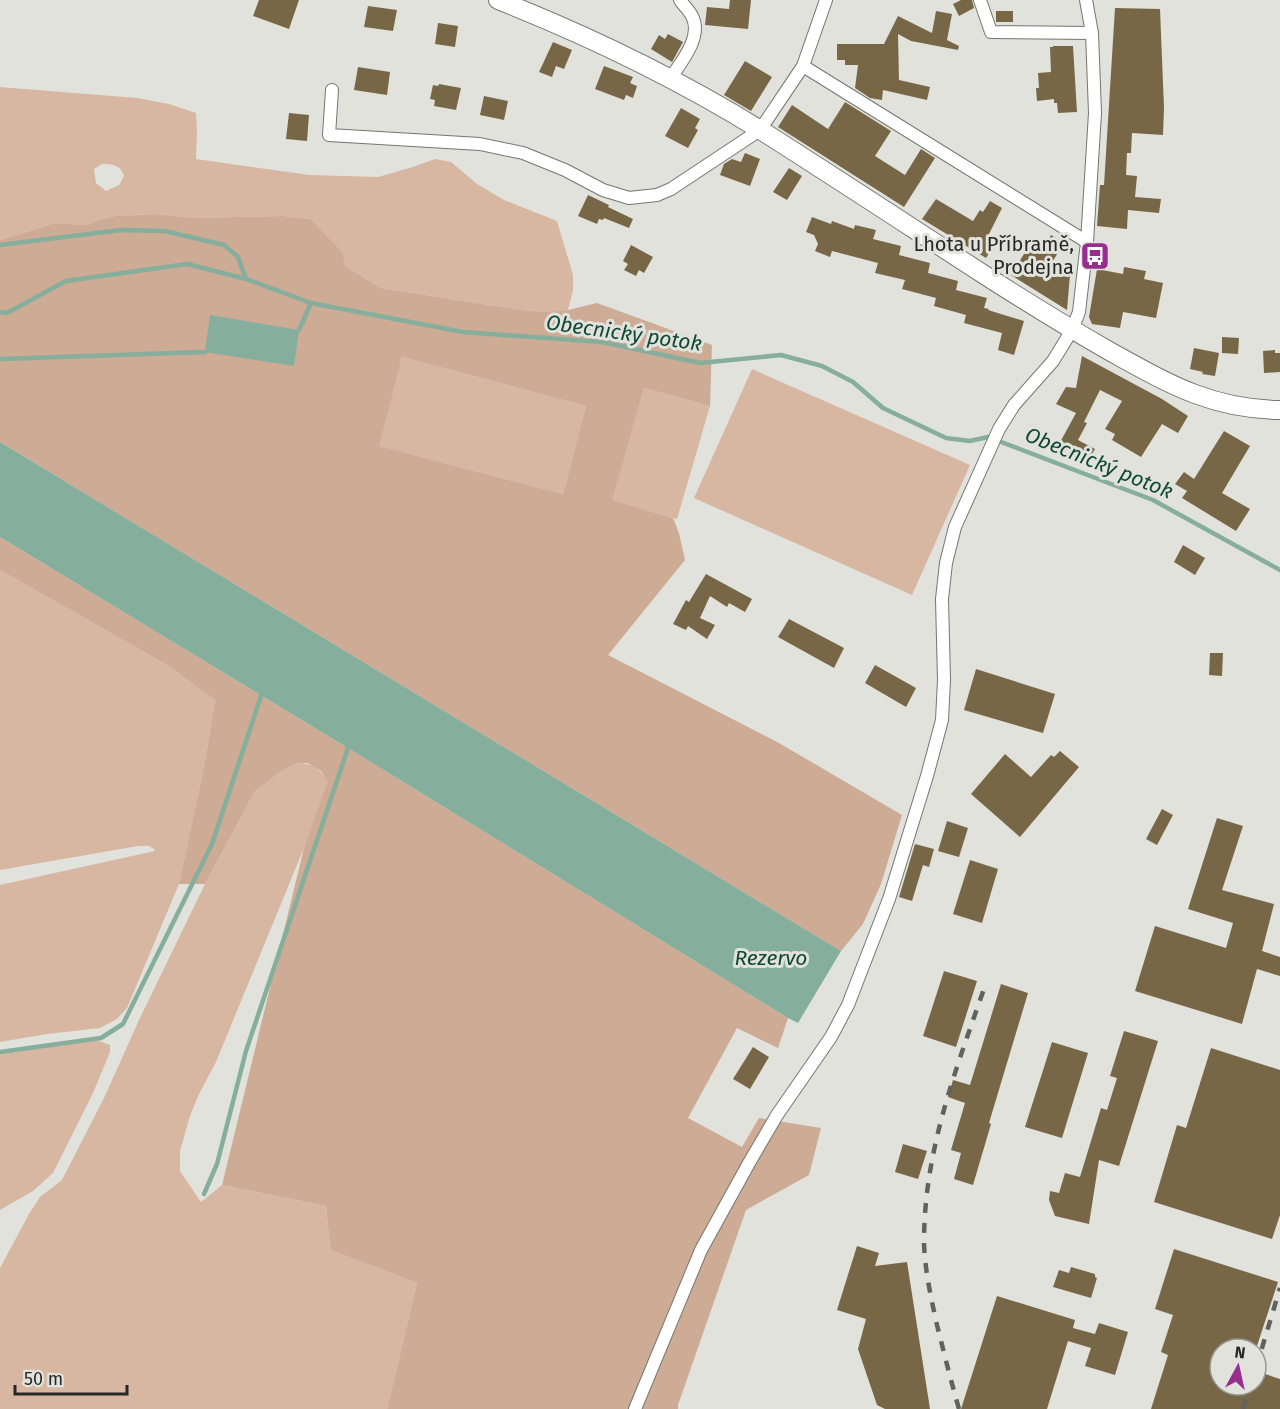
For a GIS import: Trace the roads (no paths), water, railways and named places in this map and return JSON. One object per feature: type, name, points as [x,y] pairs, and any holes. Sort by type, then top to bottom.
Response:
[{"type":"street","points":[[498,0],[553,22],[670,79],[760,130],[1072,330],[1168,384],[1199,397],[1232,406],[1280,410]]},
{"type":"street","points":[[670,79],[690,48],[695,32],[693,18],[680,0]]},
{"type":"street","points":[[332,90],[329,135],[480,144],[523,153],[565,170],[603,190],[629,198],[657,195],[671,189],[760,130],[803,66],[826,0]]},
{"type":"street","points":[[980,0],[991,32],[1092,33]]},
{"type":"street","points":[[635,1409],[701,1250],[777,1115],[831,1037],[848,1005],[889,899],[942,720],[944,680],[942,599],[946,563],[955,526],[999,429],[1014,405],[1053,361],[1072,330],[1079,312],[1087,242],[1095,113],[1092,33],[1086,0]]},
{"type":"street","points":[[803,66],[1087,242]]},
{"type":"water","points":[[210,315],[299,330],[294,366],[205,352]]},
{"type":"water","name":"Rezervo","points":[[0,442],[841,951],[798,1023],[0,537]]},
{"type":"waterway","points":[[0,245],[121,230],[165,231],[224,245],[238,257],[246,279]]},
{"type":"waterway","name":"Obecnický potok","points":[[0,312],[7,313],[66,281],[187,264],[246,279],[311,303],[463,332],[602,342],[700,363],[781,355],[822,366],[853,382],[883,408],[946,438],[970,441],[988,437],[1153,500],[1280,570]]},
{"type":"waterway","points":[[299,330],[311,303]]},
{"type":"waterway","points":[[0,359],[205,352]]},
{"type":"waterway","points":[[0,1052],[101,1038],[123,1024],[212,844],[261,692]]},
{"type":"waterway","points":[[204,1194],[217,1164],[246,1051],[348,748],[347,743]]},
{"type":"railway","points":[[959,1409],[929,1284],[924,1243],[925,1209],[929,1176],[943,1112],[985,986]]},
{"type":"railway","points":[[1265,1337],[1280,1288]]},
{"type":"railway","points":[[1243,1409],[1247,1397]]},
{"type":"place","name":"Lhota u Příbramě, Prodejna","points":[[1095,256]]}]
